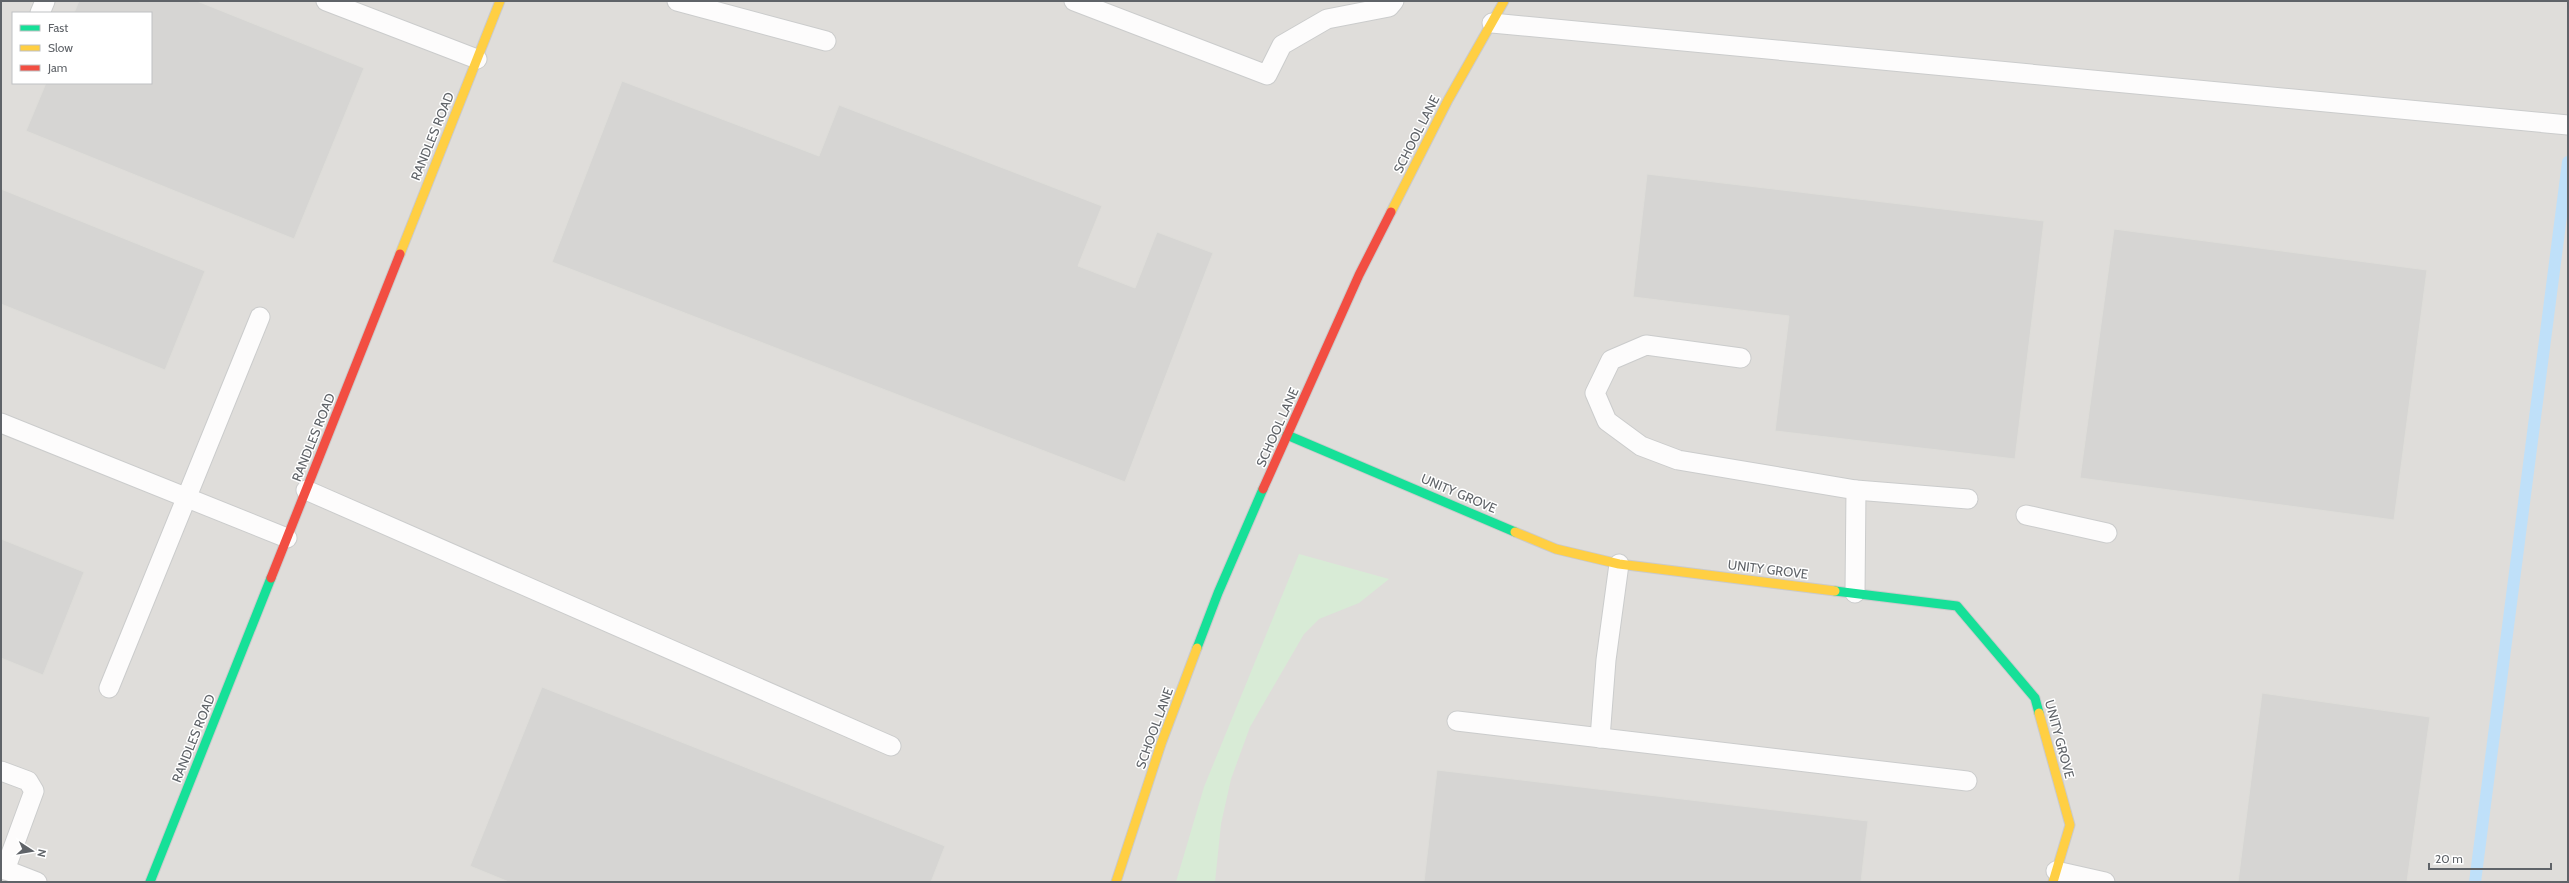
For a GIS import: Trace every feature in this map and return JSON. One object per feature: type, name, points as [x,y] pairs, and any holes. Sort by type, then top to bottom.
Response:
[{"type":"street","name":"RANDLES ROAD","points":[[150,882],[500,1]]},
{"type":"street","name":"SCHOOL LANE","points":[[1116,882],[1161,744],[1218,593],[1287,435],[1359,275],[1448,100],[1504,1]]},
{"type":"street","name":"UNITY GROVE","points":[[1287,435],[1556,549],[1619,564],[1957,606],[2036,698],[2070,825],[2055,876]]},
{"type":"lane","points":[[40,12],[45,1]]},
{"type":"lane","points":[[326,1],[476,59]]},
{"type":"lane","points":[[677,1],[826,41]]},
{"type":"lane","points":[[1074,1],[1267,75],[1282,45],[1327,19],[1389,7],[1394,1]]},
{"type":"lane","points":[[1492,23],[2568,125]]},
{"type":"lane","points":[[109,688],[260,317]]},
{"type":"lane","points":[[1741,358],[1646,345],[1611,360],[1595,393],[1607,421],[1648,449],[1678,460],[1856,490],[1968,499]]},
{"type":"lane","points":[[1,423],[287,538]]},
{"type":"lane","points":[[306,490],[891,746]]},
{"type":"lane","points":[[1855,593],[1856,490]]},
{"type":"lane","points":[[2026,515],[2107,533]]},
{"type":"lane","points":[[1600,738],[1606,660],[1619,564]]},
{"type":"lane","points":[[1457,721],[1967,781]]},
{"type":"lane","points":[[1,771],[28,781],[34,791],[3,869],[37,882]]},
{"type":"lane","points":[[2055,876],[2105,882]]},
{"type":"shaded area","points":[[1,1],[2568,1],[2568,882],[1,882]]},
{"type":"green space","points":[[1299,554],[1389,579],[1359,603],[1319,619],[1304,634],[1250,727],[1231,779],[1221,824],[1215,882],[1176,882],[1204,787]]},
{"type":"building","points":[[79,1],[197,1],[364,68],[294,239],[26,131],[46,84],[152,84],[152,12],[74,12]]},
{"type":"building","points":[[622,81],[819,156],[839,105],[1102,206],[1078,266],[1135,288],[1157,232],[1213,253],[1125,482],[552,262]]},
{"type":"building","points":[[1647,174],[2044,221],[2015,459],[1775,431],[1789,316],[1633,297]]},
{"type":"building","points":[[1,189],[205,271],[165,370],[1,304]]},
{"type":"building","points":[[2114,229],[2427,270],[2394,520],[2080,478]]},
{"type":"building","points":[[1,539],[84,572],[43,675],[1,658]]},
{"type":"building","points":[[542,687],[945,846],[931,882],[509,882],[470,866]]},
{"type":"building","points":[[2262,693],[2430,717],[2407,882],[2238,882]]},
{"type":"building","points":[[1437,770],[1868,821],[1861,882],[1424,882]]},
{"type":"waterway","points":[[2475,882],[2568,162]]},
{"type":"traffic: fast","points":[[1287,435],[1515,532]]},
{"type":"traffic: fast","points":[[1197,648],[1218,593],[1263,489]]},
{"type":"traffic: fast","points":[[150,882],[271,578]]},
{"type":"traffic: fast","points":[[1835,591],[1957,606],[2035,698],[2039,713]]},
{"type":"traffic: slow","points":[[400,254],[500,1]]},
{"type":"traffic: slow","points":[[1391,212],[1448,100],[1504,1]]},
{"type":"traffic: slow","points":[[1515,532],[1556,549],[1619,564],[1835,591]]},
{"type":"traffic: slow","points":[[1116,882],[1161,744],[1197,648]]},
{"type":"traffic: slow","points":[[2039,713],[2070,825],[2053,882]]},
{"type":"traffic: jam","points":[[1263,489],[1359,275],[1391,212]]},
{"type":"traffic: jam","points":[[271,578],[400,254]]}]
